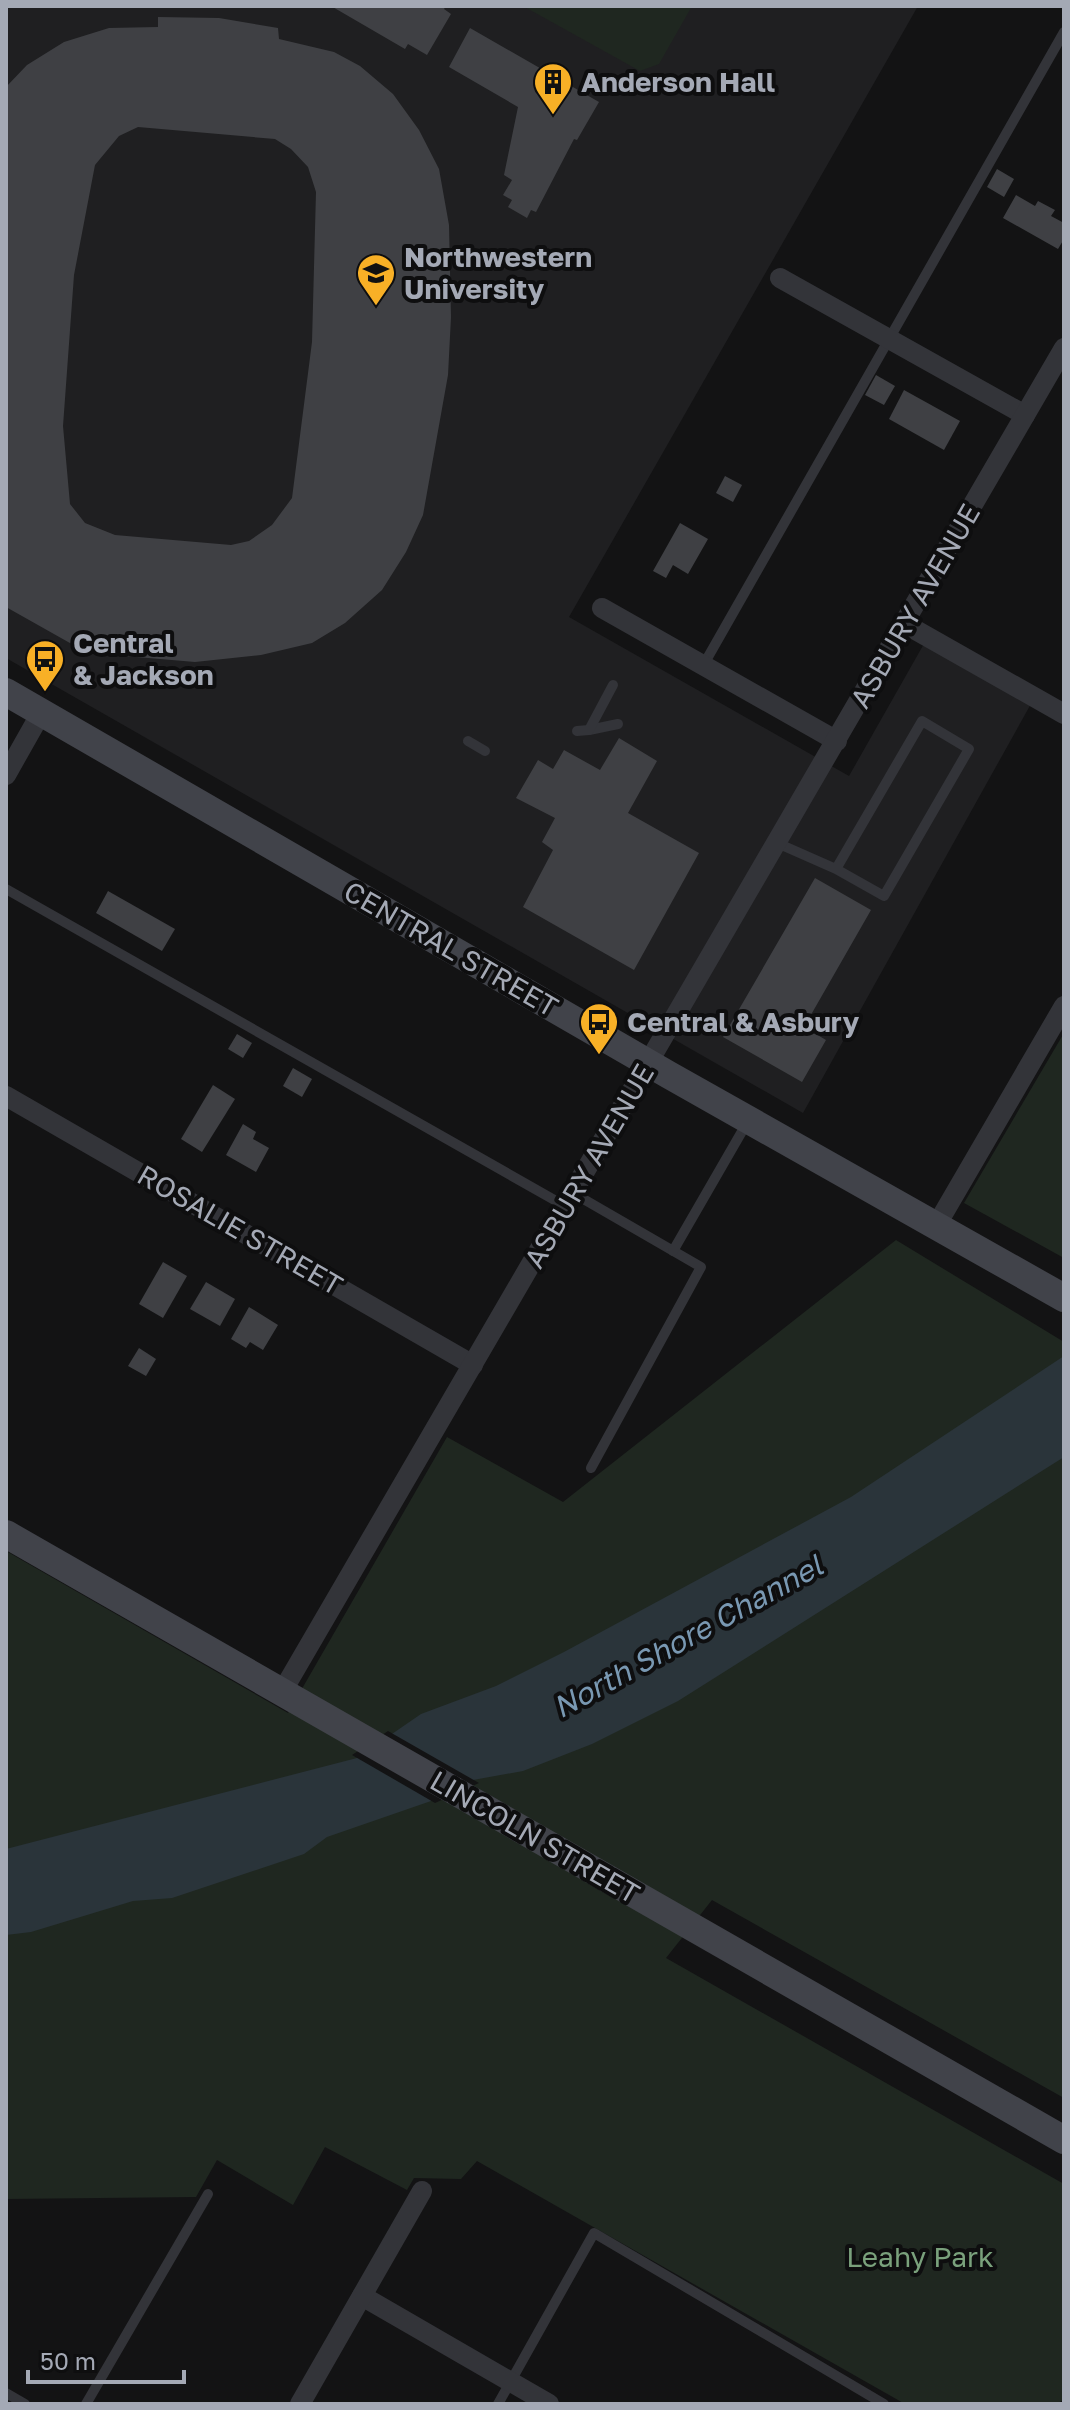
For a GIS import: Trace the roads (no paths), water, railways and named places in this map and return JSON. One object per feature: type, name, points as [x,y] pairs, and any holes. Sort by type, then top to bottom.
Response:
[{"type":"main road","name":"CENTRAL STREET","points":[[6,692],[748,1120],[1064,1298]]},
{"type":"main road","name":"LINCOLN STREET","points":[[6,1534],[1064,2140]]},
{"type":"street","points":[[780,278],[1025,415]]},
{"type":"street","name":"ASBURY AVENUE","points":[[282,1692],[1064,348]]},
{"type":"street","points":[[602,608],[837,741]]},
{"type":"street","points":[[905,624],[1064,714]]},
{"type":"street","points":[[6,775],[41,713]]},
{"type":"street","points":[[936,1226],[1064,1006]]},
{"type":"street","name":"ROSALIE STREET","points":[[6,1096],[473,1365]]},
{"type":"street","points":[[300,2404],[422,2191]]},
{"type":"street","points":[[362,2296],[549,2404]]},
{"type":"lane","points":[[704,664],[1064,32]]},
{"type":"lane","points":[[613,685],[583,730],[618,724]]},
{"type":"lane","points":[[777,843],[836,869],[884,896],[969,749],[922,721],[836,869]]},
{"type":"lane","points":[[468,741],[485,751]]},
{"type":"lane","points":[[6,889],[569,1200],[701,1267],[591,1468]]},
{"type":"lane","points":[[673,1251],[748,1120]]},
{"type":"lane","points":[[86,2404],[208,2194]]},
{"type":"lane","points":[[498,2404],[594,2233],[884,2404]]},
{"type":"lane","points":[[6,2393],[25,2404]]},
{"type":"water","name":"North Shore Channel","points":[[1064,1356],[1064,1457],[678,1701],[592,1744],[523,1771],[473,1780],[431,1801],[327,1837],[304,1854],[172,1898],[133,1901],[31,1932],[6,1935],[6,1849],[357,1758],[421,1714],[496,1686],[564,1652],[851,1497]]},
{"type":"place","name":"Anderson Hall","points":[[553,116]]},
{"type":"place","name":"Northwestern University","points":[[376,307]]},
{"type":"place","name":"Central & Jackson","points":[[45,693]]},
{"type":"place","name":"Central & Asbury","points":[[599,1056]]},
{"type":"park label","name":"Leahy Park","points":[[920,2257]]}]
